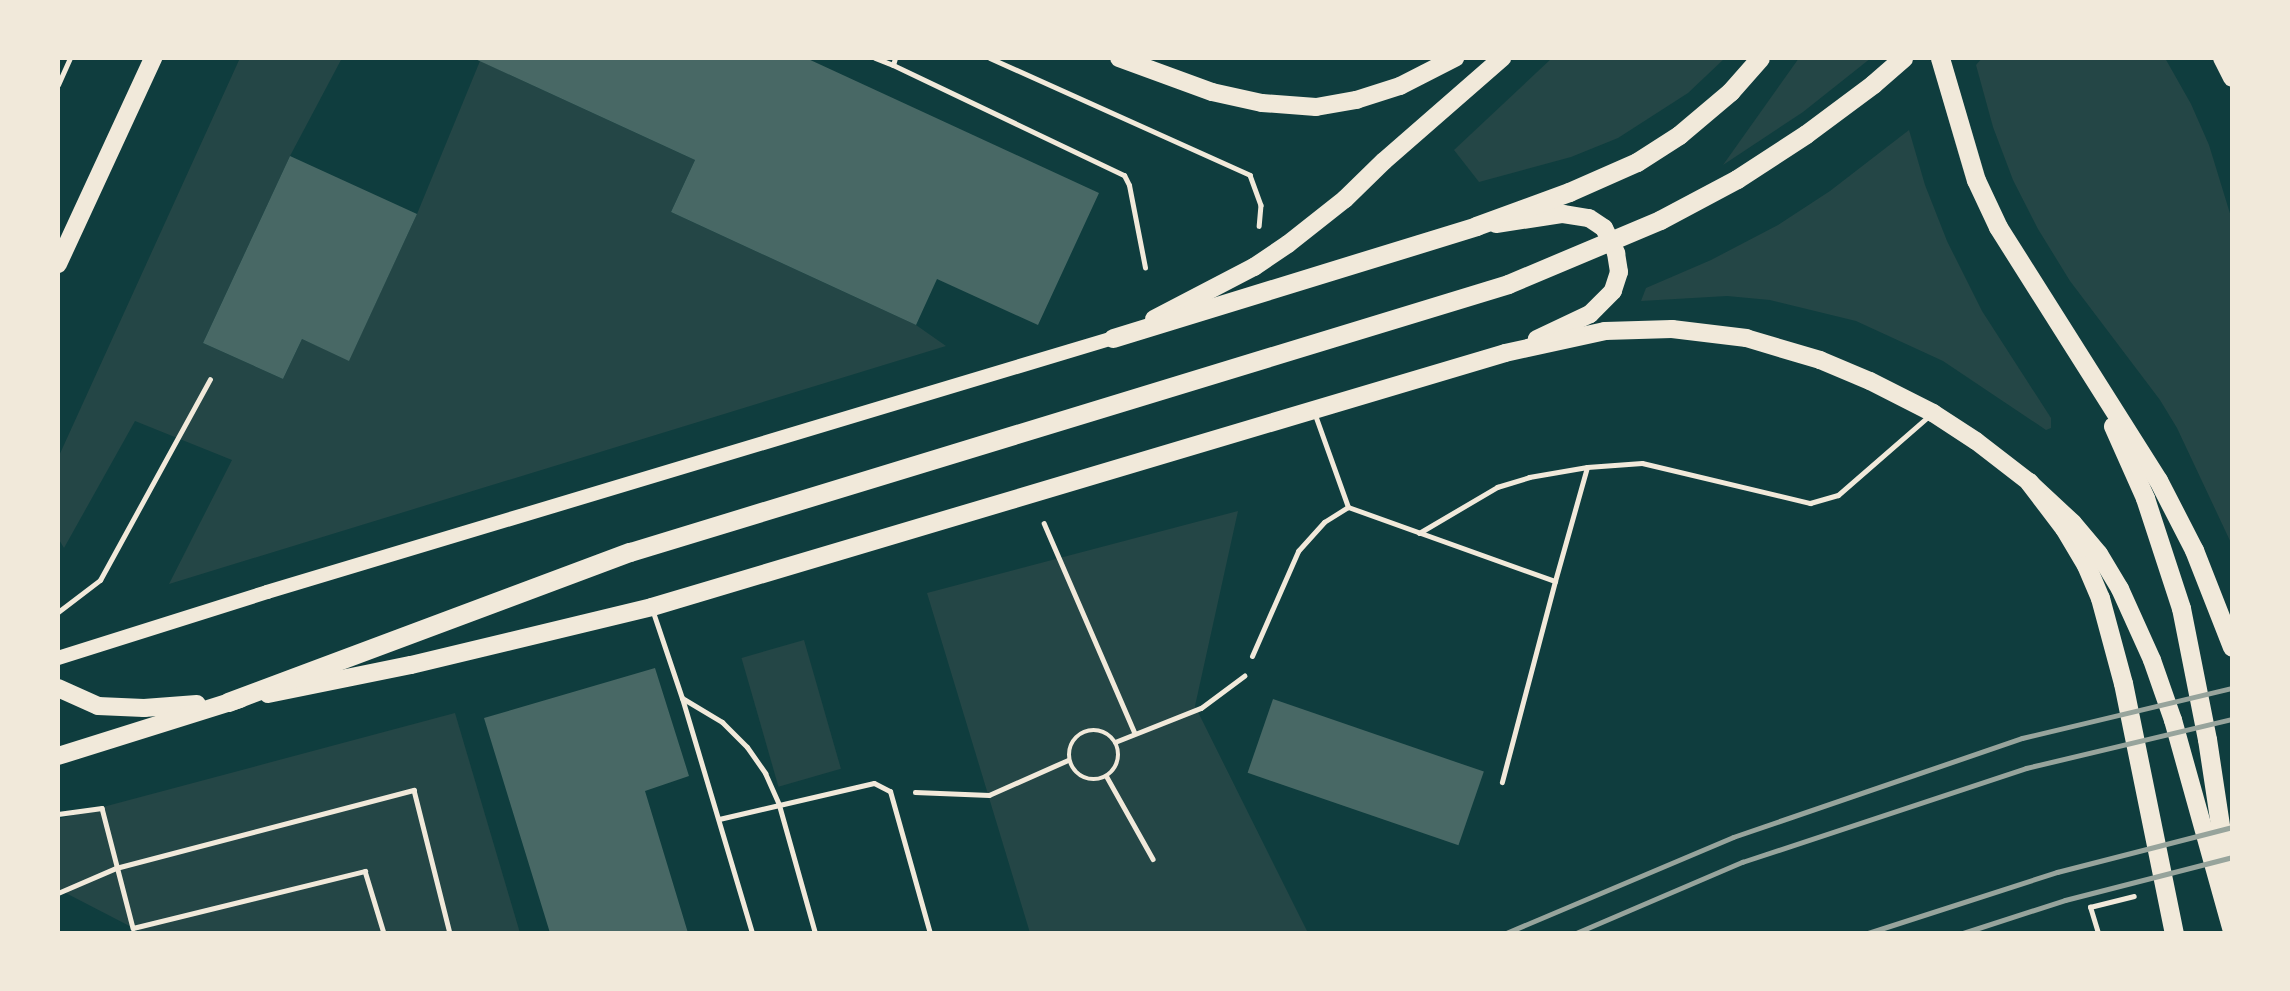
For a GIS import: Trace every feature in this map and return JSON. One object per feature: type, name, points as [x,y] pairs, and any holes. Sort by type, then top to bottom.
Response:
[{"type":"highway","points":[[1113,338],[1476,226],[1569,192],[1637,162],[1679,135],[1730,92],[1760,58]]},
{"type":"highway","points":[[228,702],[630,552],[1508,284],[1649,225],[1737,179],[1806,134],[1903,58]]},
{"type":"highway","points":[[1940,58],[1976,180],[1998,227],[2158,480],[2193,550],[2232,647]]},
{"type":"highway","points":[[2084,365],[2145,498],[2181,608],[2207,739],[2232,905]]},
{"type":"highway","points":[[2029,482],[2064,528],[2086,565],[2100,597],[2123,683],[2174,933]]},
{"type":"main road","points":[[59,259],[153,58]]},
{"type":"main road","points":[[1119,58],[1212,92],[1262,103],[1316,107],[1356,100],[1399,86],[1455,58]]},
{"type":"main road","points":[[58,659],[280,588],[1113,338],[1254,267],[1345,199],[1384,161],[1502,58]]},
{"type":"main road","points":[[2222,58],[2232,78]]},
{"type":"main road","points":[[1476,226],[1563,214],[1589,218],[1604,229],[1616,253],[1619,272],[1613,291],[1590,314],[1505,353]]},
{"type":"main road","points":[[58,756],[228,702],[425,662],[652,607],[1505,353],[1605,331],[1672,329],[1746,338],[1819,360],[1933,413],[1976,441],[2029,482],[2073,523],[2099,554],[2136,620],[2174,720],[2232,932]]},
{"type":"main road","points":[[58,688],[98,706],[144,708],[228,702]]},
{"type":"lane","points":[[875,58],[1124,175],[1129,185],[1145,267]]},
{"type":"lane","points":[[893,65],[895,58]]},
{"type":"lane","points":[[58,612],[100,580],[210,379]]},
{"type":"lane","points":[[1313,409],[1348,508]]},
{"type":"lane","points":[[1419,533],[1497,487],[1529,477],[1587,467],[1642,463],[1810,503],[1825,500],[1838,495],[1933,413]]},
{"type":"lane","points":[[1502,782],[1587,467]]},
{"type":"lane","points":[[1252,656],[1298,551],[1324,522],[1348,508],[1555,582]]},
{"type":"lane","points":[[652,607],[752,933]]},
{"type":"lane","points":[[682,698],[722,722],[747,747],[765,774],[779,805],[816,933]]},
{"type":"lane","points":[[719,819],[874,783],[890,791],[930,933]]},
{"type":"path","points":[[58,85],[70,58]]},
{"type":"path","points":[[990,58],[1250,175],[1261,205],[1254,267]]},
{"type":"path","points":[[1044,523],[1135,733]]},
{"type":"path","points":[[1115,742],[1201,708],[1244,676],[1252,656]]},
{"type":"path","points":[[1096,729],[1111,735],[1115,742],[1119,749],[1118,765],[1107,777],[1091,781],[1077,774],[1068,761],[1070,744],[1080,732],[1096,729]]},
{"type":"path","points":[[890,791],[989,795],[1068,761]]},
{"type":"path","points":[[1107,777],[1153,859]]},
{"type":"path","points":[[58,893],[116,868],[414,790],[450,933]]},
{"type":"path","points":[[58,814],[103,808],[133,928],[365,871],[383,932]]},
{"type":"path","points":[[2090,907],[2098,933]]},
{"type":"shaded area","points":[[240,58],[342,58],[290,156],[203,343],[283,379],[302,339],[349,360],[417,214],[480,61],[695,160],[671,212],[916,325],[946,346],[169,584],[232,460],[135,421],[64,548],[58,538],[58,458]]},
{"type":"shaded area","points":[[1552,58],[1725,58],[1688,93],[1618,138],[1571,157],[1479,182],[1454,150]]},
{"type":"shaded area","points":[[1799,58],[1871,58],[1803,112],[1723,165]]},
{"type":"shaded area","points":[[1982,58],[2165,58],[2191,104],[2209,145],[2232,220],[2232,545],[2177,428],[2160,400],[2070,281],[2038,229],[2013,180],[1993,127],[1976,65]]},
{"type":"shaded area","points":[[1909,130],[1925,185],[1947,241],[1982,311],[2051,418],[2051,428],[2046,430],[1943,361],[1856,321],[1770,300],[1727,296],[1641,301],[1646,288],[1711,260],[1778,225],[1830,191]]},
{"type":"shaded area","points":[[1238,511],[1195,706],[1308,933],[1030,933],[927,593]]},
{"type":"shaded area","points":[[804,640],[841,769],[778,787],[742,658]]},
{"type":"shaded area","points":[[455,713],[520,933],[143,933],[58,889],[58,819]]},
{"type":"building","points":[[473,58],[806,58],[1099,193],[1038,325],[937,279],[916,325],[671,212],[695,160]]},
{"type":"building","points":[[290,156],[417,214],[349,361],[302,339],[283,379],[203,343]]},
{"type":"building","points":[[655,668],[689,776],[645,791],[688,933],[550,933],[484,718]]},
{"type":"building","points":[[1273,699],[1484,772],[1458,845],[1248,773]]},
{"type":"railway","points":[[1506,933],[1733,837],[2022,738],[2232,688]]},
{"type":"railway","points":[[1576,933],[1742,862],[2026,768],[2232,719]]},
{"type":"railway","points":[[1868,933],[2057,872],[2232,827]]},
{"type":"railway","points":[[1963,933],[2065,900],[2232,857]]}]
